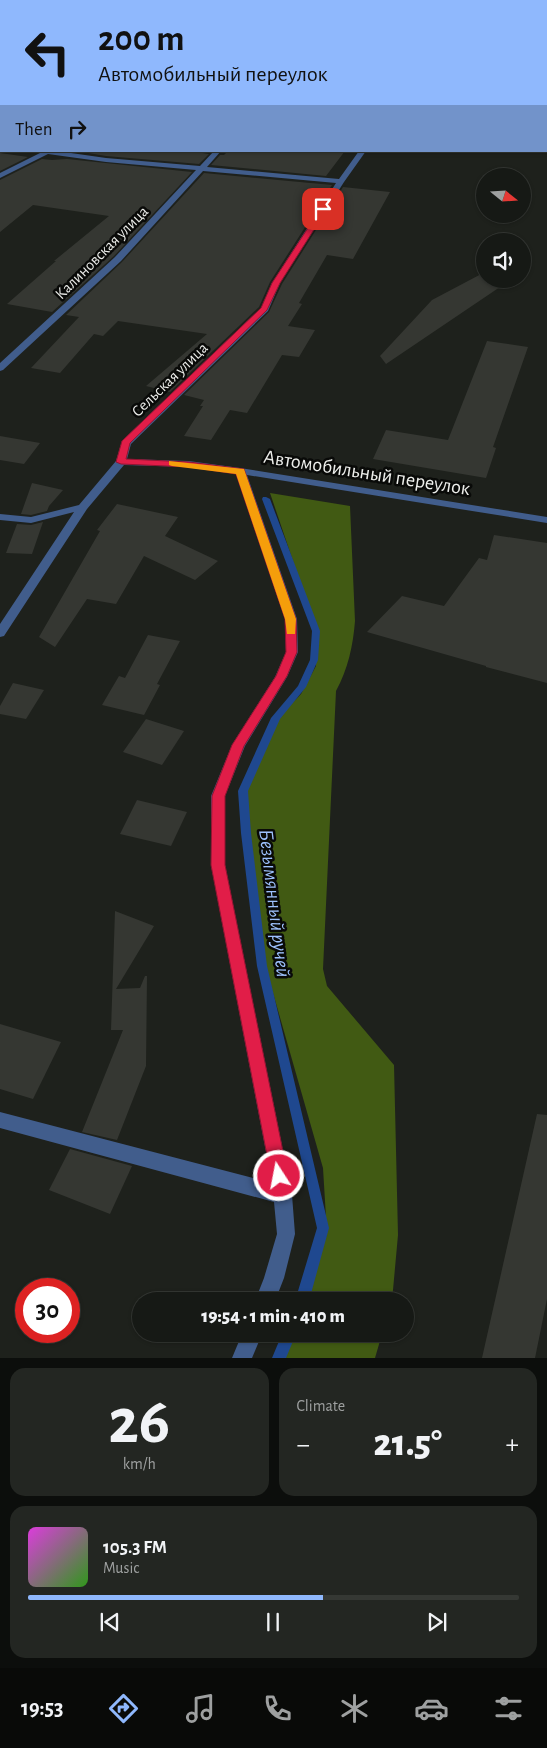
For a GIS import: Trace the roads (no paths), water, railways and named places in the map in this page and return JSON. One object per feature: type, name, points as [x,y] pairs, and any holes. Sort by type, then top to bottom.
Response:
[{"type":"street","points":[[0,176],[45,152],[106,160],[341,181]]},
{"type":"street","name":"Калиновская улица","points":[[0,368],[118,258],[217,152]]},
{"type":"street","name":"Сельская улица","points":[[0,633],[84,507],[121,462],[126,443],[265,309],[276,283],[361,152]]},
{"type":"street","name":"Автомобильный переулок","points":[[121,462],[189,464],[547,520]]},
{"type":"street","points":[[240,471],[291,619],[292,652],[281,676],[238,745],[218,796],[218,865],[283,1195],[286,1234],[269,1292]]},
{"type":"street","points":[[0,517],[31,520],[84,507]]},
{"type":"street","points":[[0,1120],[283,1195]]},
{"type":"street","points":[[242,1358],[249,1342]]},
{"type":"waterway","name":"Безымянный ручей","points":[[266,499],[316,631],[314,660],[302,687],[276,718],[243,791],[246,833],[262,966],[323,1228],[305,1292]]},
{"type":"waterway","name":"Безымянный ручей","points":[[279,1358],[286,1342]]}]
